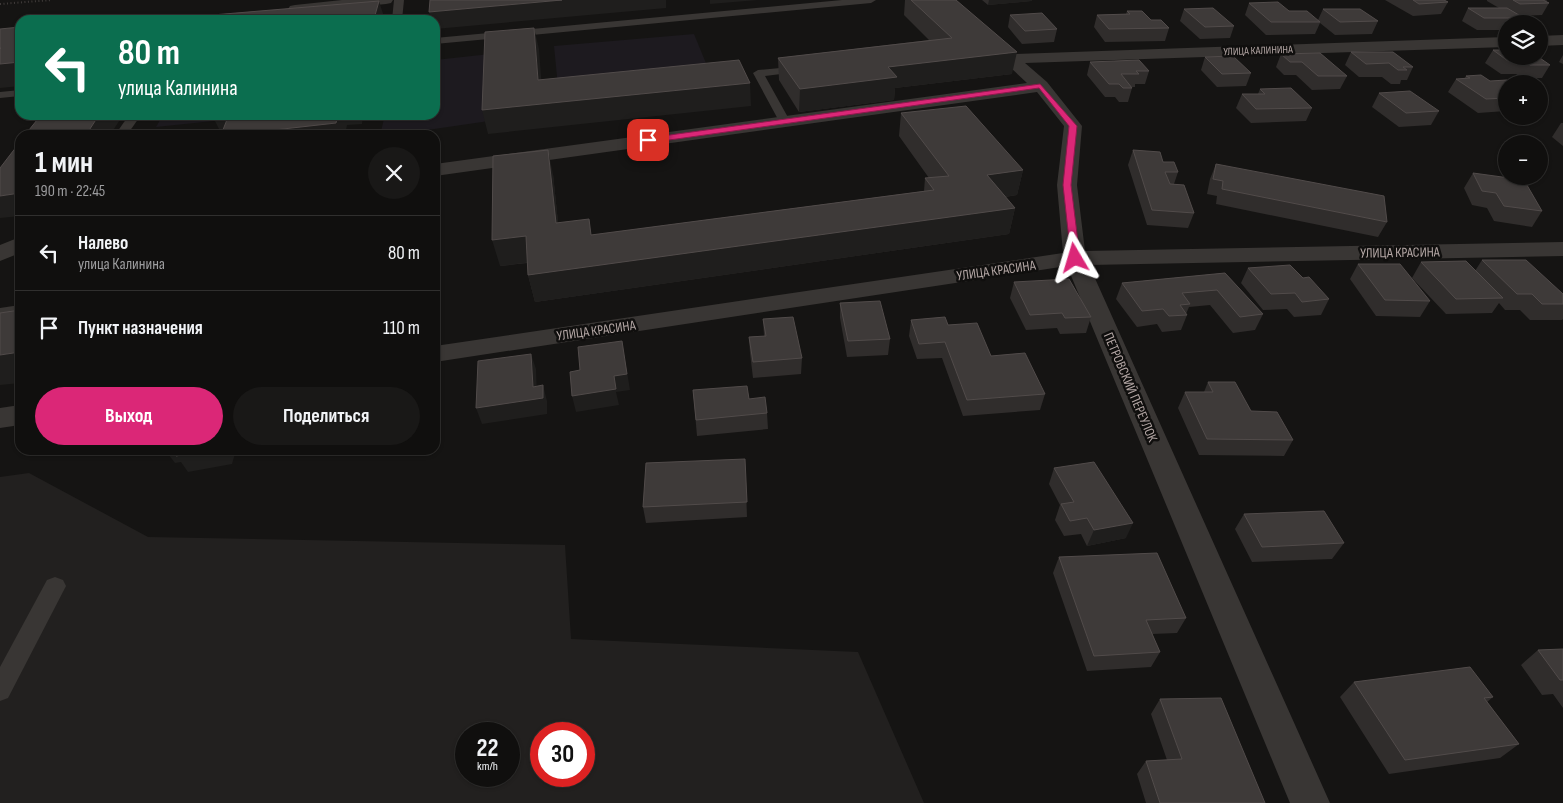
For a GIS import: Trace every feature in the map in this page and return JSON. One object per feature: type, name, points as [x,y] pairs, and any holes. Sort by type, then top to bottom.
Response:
[{"type":"street","points":[[281,10],[386,0]]},
{"type":"street","name":"ПЕТРОВСКИЙ ПЕРЕУЛОК","points":[[945,0],[1040,86],[1073,126],[1067,185],[1075,258],[1310,803]]},
{"type":"street","points":[[1548,41],[1563,40]]},
{"type":"street","name":"УЛИЦА КАЛИНИНА","points":[[1010,59],[1498,42]]},
{"type":"street","points":[[440,169],[1040,86]]},
{"type":"street","points":[[0,254],[15,246]]},
{"type":"street","name":"УЛИЦА КРАСИНА","points":[[440,353],[1075,258],[1563,249]]},
{"type":"street","points":[[0,418],[15,416]]},
{"type":"lane","points":[[398,15],[399,0]]},
{"type":"lane","points":[[440,41],[871,0]]},
{"type":"lane","points":[[784,122],[753,74],[816,67]]},
{"type":"lane","points":[[0,96],[15,94]]},
{"type":"lane","points":[[0,312],[15,310]]},
{"type":"lane","points":[[0,690],[55,586]]},
{"type":"path","points":[[0,4],[52,0]]},
{"type":"shaded area","points":[[694,34],[710,73],[558,87],[554,46]]},
{"type":"shaded area","points":[[490,54],[489,121],[427,130],[381,130],[384,120],[440,120],[440,59]]},
{"type":"shaded area","points":[[160,120],[223,120],[156,127]]},
{"type":"shaded area","points":[[29,473],[148,537],[565,545],[571,639],[858,652],[924,803],[0,803],[0,477]]},
{"type":"building","points":[[430,0],[562,0],[429,12]]},
{"type":"building","points":[[911,0],[956,0],[1017,52],[888,67],[897,77],[800,89],[778,58],[952,38]]},
{"type":"building","points":[[1413,0],[1444,0],[1448,2],[1419,4]]},
{"type":"building","points":[[1513,0],[1543,0],[1549,3],[1520,4]]},
{"type":"building","points":[[379,1],[375,15],[212,15]]},
{"type":"building","points":[[1278,2],[1289,11],[1307,11],[1320,22],[1271,22],[1249,3]]},
{"type":"building","points":[[1213,8],[1234,26],[1205,27],[1184,9]]},
{"type":"building","points":[[1468,8],[1507,8],[1519,15],[1498,15],[1498,18],[1484,18]]},
{"type":"building","points":[[1323,9],[1360,9],[1378,21],[1340,22]]},
{"type":"building","points":[[1127,11],[1142,11],[1151,20],[1161,20],[1169,28],[1109,29],[1097,15],[1130,14]]},
{"type":"building","points":[[1042,13],[1057,29],[1025,31],[1010,15]]},
{"type":"building","points":[[15,28],[15,62],[0,64],[0,29]]},
{"type":"building","points":[[534,28],[538,80],[739,60],[750,83],[482,110],[485,32]]},
{"type":"building","points":[[1351,52],[1393,52],[1413,67],[1403,67],[1407,70],[1398,70],[1389,63],[1366,64]]},
{"type":"building","points":[[1320,53],[1347,76],[1318,76],[1302,62],[1290,62],[1281,54]]},
{"type":"building","points":[[1233,56],[1251,73],[1222,74],[1205,57]]},
{"type":"building","points":[[1139,60],[1149,71],[1136,71],[1139,74],[1121,74],[1132,88],[1123,88],[1119,84],[1109,84],[1090,62]]},
{"type":"building","points":[[1481,75],[1490,81],[1498,81],[1498,98],[1486,99],[1456,79],[1470,78],[1466,76]]},
{"type":"building","points":[[1291,88],[1312,108],[1256,109],[1242,94],[1265,94],[1260,89]]},
{"type":"building","points":[[1410,91],[1439,111],[1406,113],[1379,93]]},
{"type":"building","points":[[966,106],[1023,170],[987,175],[1015,208],[528,275],[526,236],[492,240],[493,156],[548,150],[556,223],[589,219],[591,235],[934,190],[925,178],[949,176],[901,113]]},
{"type":"building","points":[[37,120],[96,120],[89,130],[29,130]]},
{"type":"building","points":[[227,120],[337,120],[336,123],[274,130],[223,130]]},
{"type":"building","points":[[15,148],[15,194],[0,196],[0,168]]},
{"type":"building","points":[[1133,150],[1160,152],[1163,162],[1174,162],[1178,172],[1165,172],[1170,184],[1184,185],[1194,213],[1152,210]]},
{"type":"building","points":[[1216,164],[1384,196],[1387,222],[1222,189],[1223,181],[1213,179]]},
{"type":"building","points":[[1473,173],[1498,176],[1498,185],[1527,185],[1542,211],[1504,206],[1496,193],[1482,191]]},
{"type":"building","points":[[1482,260],[1526,260],[1563,294],[1563,304],[1542,304],[1532,294],[1517,294]]},
{"type":"building","points":[[1466,261],[1503,298],[1456,299],[1421,262]]},
{"type":"building","points":[[1358,264],[1400,264],[1430,301],[1385,300]]},
{"type":"building","points":[[1290,265],[1303,278],[1309,277],[1329,299],[1302,302],[1295,293],[1271,294],[1248,268]]},
{"type":"building","points":[[1225,273],[1263,314],[1240,317],[1217,290],[1182,293],[1190,304],[1180,305],[1187,315],[1169,316],[1163,309],[1142,311],[1122,283]]},
{"type":"building","points":[[1069,279],[1091,317],[1065,318],[1062,313],[1030,315],[1014,282]]},
{"type":"building","points":[[880,301],[890,339],[848,341],[840,303]]},
{"type":"building","points":[[15,311],[15,353],[0,355],[0,313]]},
{"type":"building","points":[[793,317],[802,358],[753,362],[749,337],[766,336],[763,319]]},
{"type":"building","points":[[945,317],[948,325],[977,323],[991,356],[1025,353],[1045,394],[967,400],[945,342],[919,344],[911,320]]},
{"type":"building","points":[[622,341],[627,374],[614,376],[616,389],[572,396],[570,372],[580,370],[578,347]]},
{"type":"building","points":[[531,354],[533,387],[543,385],[543,398],[476,408],[478,361]]},
{"type":"building","points":[[1208,382],[1235,382],[1251,411],[1277,412],[1293,440],[1207,439],[1185,392],[1213,392]]},
{"type":"building","points":[[747,386],[749,399],[765,397],[767,413],[696,420],[693,390]]},
{"type":"building","points":[[745,459],[747,502],[643,507],[646,463]]},
{"type":"building","points":[[1094,462],[1133,523],[1094,530],[1087,518],[1070,521],[1061,504],[1074,502],[1054,468]]},
{"type":"building","points":[[1324,511],[1344,543],[1262,547],[1244,514]]},
{"type":"building","points":[[1157,553],[1186,618],[1146,620],[1160,652],[1094,656],[1059,557]]},
{"type":"building","points":[[1563,649],[1563,680],[1560,680],[1538,650]]},
{"type":"building","points":[[1470,667],[1493,697],[1484,698],[1519,744],[1405,760],[1354,682]]},
{"type":"building","points":[[1221,698],[1265,803],[1160,803],[1146,761],[1182,759],[1160,699]]},
{"type":"route","points":[[648,140],[1040,86],[1073,126],[1067,185],[1075,258]]}]
